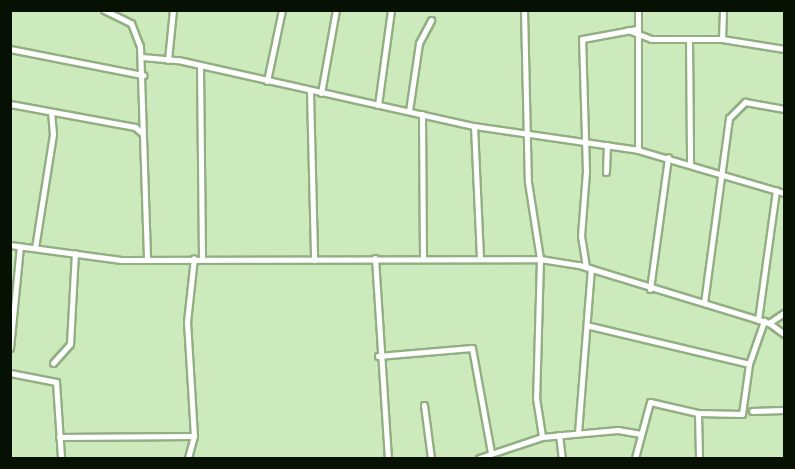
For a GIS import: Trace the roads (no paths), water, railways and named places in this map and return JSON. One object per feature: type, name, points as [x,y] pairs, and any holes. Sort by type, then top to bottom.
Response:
[{"type":"street","points":[[104,10],[124,13],[135,30],[142,57],[142,133],[147,260]]},
{"type":"street","points":[[168,60],[172,10]]},
{"type":"street","points":[[267,81],[282,10]]},
{"type":"street","points":[[321,93],[336,10]]},
{"type":"street","points":[[378,105],[391,10]]},
{"type":"street","points":[[524,10],[530,209],[540,259],[536,398],[542,437]]},
{"type":"street","points":[[638,10],[638,150]]},
{"type":"street","points":[[722,39],[723,10]]},
{"type":"street","points":[[409,111],[419,43],[431,20]]},
{"type":"street","points":[[578,433],[590,326],[589,268],[581,236],[586,171],[582,140],[582,39],[628,30],[651,39],[722,39],[784,49]]},
{"type":"street","points":[[637,48],[651,39]]},
{"type":"street","points":[[688,39],[690,162]]},
{"type":"street","points":[[10,49],[143,75]]},
{"type":"street","points":[[142,57],[200,66],[474,126],[638,150],[690,162],[784,193]]},
{"type":"street","points":[[200,66],[202,258]]},
{"type":"street","points":[[310,91],[314,260]]},
{"type":"street","points":[[704,303],[729,118],[745,102],[784,109]]},
{"type":"street","points":[[10,104],[135,127],[142,125]]},
{"type":"street","points":[[35,248],[53,134],[51,112]]},
{"type":"street","points":[[422,114],[423,258]]},
{"type":"street","points":[[474,126],[480,257]]},
{"type":"street","points":[[135,127],[142,133]]},
{"type":"street","points":[[606,172],[607,145]]},
{"type":"street","points":[[650,288],[668,157]]},
{"type":"street","points":[[635,459],[650,402],[698,412],[742,414],[749,364],[764,322],[776,190]]},
{"type":"street","points":[[10,245],[147,260],[480,257],[540,259],[589,268],[704,303],[764,322],[784,334]]},
{"type":"street","points":[[10,348],[20,246]]},
{"type":"street","points":[[53,363],[70,344],[75,253]]},
{"type":"street","points":[[188,459],[194,436],[187,322],[194,258]]},
{"type":"street","points":[[375,258],[378,356],[388,459]]},
{"type":"street","points":[[764,322],[784,313]]},
{"type":"street","points":[[590,326],[749,364]]},
{"type":"street","points":[[378,356],[472,348],[491,453]]},
{"type":"street","points":[[10,373],[56,382],[61,459]]},
{"type":"street","points":[[424,405],[431,459]]},
{"type":"street","points":[[752,411],[784,410]]},
{"type":"street","points":[[698,412],[699,459]]},
{"type":"street","points":[[479,459],[542,437],[578,433],[641,434]]},
{"type":"street","points":[[559,435],[562,459]]},
{"type":"street","points":[[59,437],[194,436]]}]
